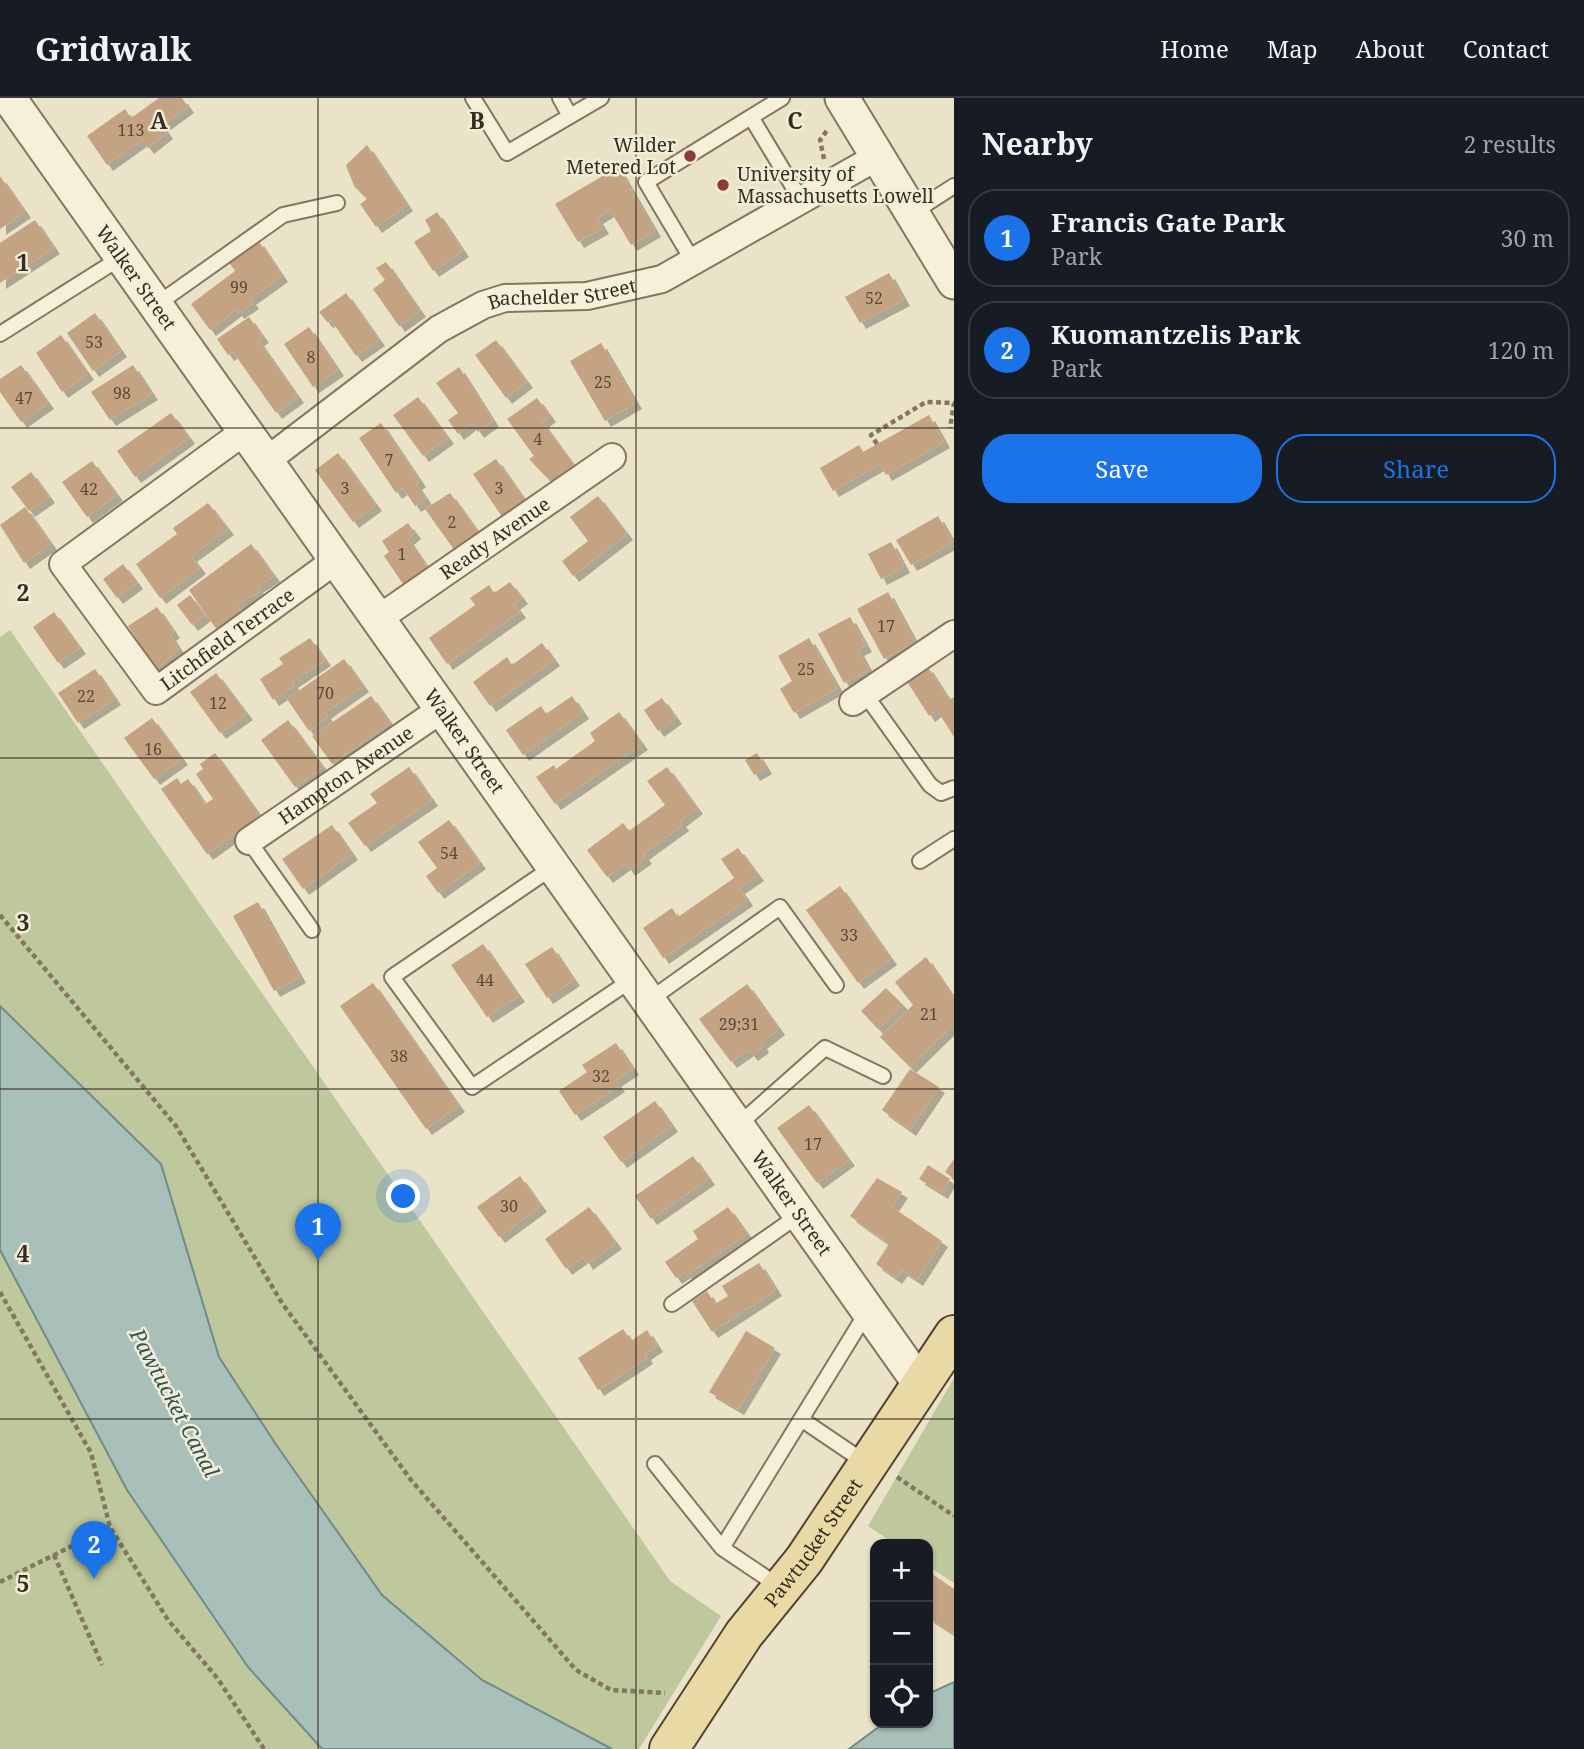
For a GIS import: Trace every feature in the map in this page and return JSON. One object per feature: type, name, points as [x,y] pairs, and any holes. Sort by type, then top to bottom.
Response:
[{"type":"main road","name":"Pawtucket Street","points":[[672,1745],[744,1634],[881,1470],[920,1384],[954,1335]]},
{"type":"street","name":"Walker Street","points":[[9,98],[920,1384]]},
{"type":"street","points":[[838,111],[877,157],[954,282]]},
{"type":"street","name":"Bachelder Street","points":[[266,461],[439,329],[484,305],[505,298],[587,296],[662,279],[877,157]]},
{"type":"street","name":"Litchfield Terrace","points":[[245,431],[63,564],[156,691],[336,560]]},
{"type":"street","name":"Ready Avenue","points":[[378,619],[612,457]]},
{"type":"street","points":[[859,698],[954,634]]},
{"type":"street","name":"Hampton Avenue","points":[[249,841],[442,709]]},
{"type":"lane","points":[[473,98],[507,153],[601,98]]},
{"type":"lane","points":[[560,98],[570,116]]},
{"type":"lane","points":[[694,263],[646,182],[782,98]]},
{"type":"lane","points":[[751,117],[801,200]]},
{"type":"lane","points":[[912,213],[954,186]]},
{"type":"lane","points":[[156,305],[283,215],[337,203]]},
{"type":"lane","points":[[0,334],[122,257]]},
{"type":"lane","points":[[859,698],[930,785],[941,793],[954,788]]},
{"type":"lane","points":[[920,861],[954,839]]},
{"type":"lane","points":[[249,841],[312,930]]},
{"type":"lane","points":[[553,867],[392,977],[472,1087],[780,907],[836,985]]},
{"type":"lane","points":[[737,1126],[825,1048],[883,1076]]},
{"type":"lane","points":[[672,1304],[799,1214]]},
{"type":"lane","points":[[722,1548],[867,1311]]},
{"type":"lane","points":[[801,1419],[881,1470]]},
{"type":"lane","points":[[655,1464],[722,1548],[782,1588]]},
{"type":"path","points":[[827,164],[820,140],[838,111]]},
{"type":"path","points":[[877,444],[871,435],[926,402],[954,403],[950,428]]},
{"type":"path","points":[[0,915],[176,1126],[282,1303],[411,1480],[576,1670],[611,1690],[666,1693]]},
{"type":"path","points":[[0,1292],[91,1453],[110,1527],[168,1620],[218,1679],[264,1749]]},
{"type":"path","points":[[881,1470],[954,1516]]},
{"type":"path","points":[[0,1582],[110,1527]]},
{"type":"path","points":[[54,1555],[102,1665]]},
{"type":"green space","points":[[10,630],[670,1581],[721,1616],[639,1749],[612,1749],[482,1680],[382,1595],[277,1446],[219,1357],[161,1164],[0,1006],[0,637]]},
{"type":"green space","points":[[0,1250],[248,1667],[322,1749],[0,1749]]},
{"type":"green space","points":[[954,1378],[954,1583],[933,1569],[933,1539],[888,1539],[868,1526]]},
{"type":"water","name":"Pawtucket Canal","points":[[0,1006],[161,1164],[219,1357],[277,1446],[382,1595],[482,1680],[612,1749],[322,1749],[248,1667],[127,1490],[0,1250]]},
{"type":"water","points":[[954,1682],[954,1749],[849,1749],[877,1728],[933,1728],[933,1692]]},
{"type":"building","points":[[159,98],[182,98],[188,107],[162,126],[167,133],[148,148],[142,140],[107,165],[87,136],[125,109],[131,118]]},
{"type":"building","points":[[367,145],[407,205],[376,227],[360,204],[367,199],[354,186],[346,165]]},
{"type":"building","points":[[618,167],[655,231],[631,245],[610,210],[597,218],[603,228],[578,242],[555,204]]},
{"type":"building","points":[[0,176],[25,212],[0,229]]},
{"type":"building","points":[[437,212],[463,251],[433,271],[414,242],[431,231],[425,220]]},
{"type":"building","points":[[35,220],[54,248],[0,283],[0,243]]},
{"type":"building","points":[[258,240],[282,276],[250,299],[253,303],[238,313],[236,310],[210,330],[191,304],[235,271],[228,261]]},
{"type":"building","points":[[386,262],[420,311],[399,326],[373,289],[385,280],[376,268]]},
{"type":"building","points":[[889,273],[904,300],[860,323],[845,297]]},
{"type":"building","points":[[346,293],[379,340],[356,356],[331,320],[327,322],[319,312]]},
{"type":"building","points":[[95,313],[121,351],[93,371],[67,333]]},
{"type":"building","points":[[249,317],[263,337],[258,340],[298,397],[276,413],[233,352],[228,355],[217,339]]},
{"type":"building","points":[[309,327],[338,370],[313,387],[284,344]]},
{"type":"building","points":[[61,335],[88,374],[62,392],[36,353]]},
{"type":"building","points":[[496,340],[527,382],[506,398],[475,355]]},
{"type":"building","points":[[601,343],[636,403],[605,421],[570,361]]},
{"type":"building","points":[[21,365],[48,403],[21,422],[0,392],[0,379]]},
{"type":"building","points":[[133,365],[152,394],[110,420],[91,392]]},
{"type":"building","points":[[459,367],[493,421],[478,432],[472,423],[458,434],[448,420],[458,413],[436,383]]},
{"type":"building","points":[[418,397],[448,438],[423,456],[393,415]]},
{"type":"building","points":[[537,398],[550,416],[542,422],[575,467],[552,483],[529,459],[534,456],[507,419]]},
{"type":"building","points":[[171,413],[189,438],[135,477],[117,451]]},
{"type":"building","points":[[929,415],[944,442],[886,475],[880,464],[833,491],[820,468],[859,445],[863,452]]},
{"type":"building","points":[[381,423],[420,481],[416,484],[426,499],[415,506],[403,488],[396,493],[359,438]]},
{"type":"building","points":[[338,453],[376,505],[353,522],[315,470]]},
{"type":"building","points":[[496,459],[526,502],[503,518],[473,474]]},
{"type":"building","points":[[92,461],[117,495],[87,517],[62,482]]},
{"type":"building","points":[[31,472],[49,497],[29,511],[11,487]]},
{"type":"building","points":[[450,493],[480,535],[455,551],[425,509]]},
{"type":"building","points":[[598,496],[627,534],[573,576],[562,561],[588,541],[570,517]]},
{"type":"building","points":[[208,503],[228,529],[191,556],[200,568],[160,598],[136,564],[177,534],[173,528]]},
{"type":"building","points":[[25,507],[51,544],[24,563],[0,525]]},
{"type":"building","points":[[938,516],[953,542],[911,565],[896,540]]},
{"type":"building","points":[[408,523],[415,533],[408,539],[429,570],[405,587],[384,556],[389,552],[382,541]]},
{"type":"building","points":[[891,542],[904,567],[881,579],[868,554]]},
{"type":"building","points":[[251,544],[274,576],[257,587],[260,592],[236,604],[242,612],[217,630],[189,590]]},
{"type":"building","points":[[123,564],[137,583],[117,598],[103,579]]},
{"type":"building","points":[[510,582],[522,598],[514,604],[520,612],[447,664],[429,638],[475,605],[470,598],[489,585],[494,593]]},
{"type":"building","points":[[888,592],[915,642],[884,659],[857,609]]},
{"type":"building","points":[[190,595],[205,615],[192,625],[177,605]]},
{"type":"building","points":[[157,607],[174,632],[170,635],[179,649],[156,670],[128,626]]},
{"type":"building","points":[[54,612],[80,648],[58,663],[33,627]]},
{"type":"building","points":[[850,617],[866,646],[858,650],[869,670],[844,683],[818,634]]},
{"type":"building","points":[[310,638],[325,660],[292,682],[294,686],[273,700],[260,679],[283,664],[279,658]]},
{"type":"building","points":[[809,638],[838,688],[794,713],[780,689],[792,681],[778,656]]},
{"type":"building","points":[[542,643],[554,660],[490,706],[473,682],[507,657],[512,665]]},
{"type":"building","points":[[344,659],[363,686],[325,713],[328,717],[309,731],[287,699]]},
{"type":"building","points":[[927,666],[949,700],[954,697],[954,737],[937,710],[929,716],[906,680]]},
{"type":"building","points":[[95,669],[115,699],[78,723],[58,693]]},
{"type":"building","points":[[216,673],[247,714],[220,733],[190,692]]},
{"type":"building","points":[[371,696],[390,723],[332,764],[312,736]]},
{"type":"building","points":[[572,696],[583,713],[523,755],[506,730],[541,706],[546,714]]},
{"type":"building","points":[[662,698],[676,718],[658,731],[644,710]]},
{"type":"building","points":[[619,712],[642,744],[555,804],[536,777],[554,765],[556,769],[595,741],[590,733]]},
{"type":"building","points":[[152,718],[182,759],[154,779],[124,738]]},
{"type":"building","points":[[288,720],[323,767],[295,787],[261,740]]},
{"type":"building","points":[[215,753],[260,816],[207,854],[161,789],[177,778],[181,784],[188,779],[205,804],[213,799],[196,774],[203,769],[200,764]]},
{"type":"building","points":[[757,753],[766,768],[754,775],[745,760]]},
{"type":"building","points":[[409,767],[432,800],[365,846],[348,823],[377,803],[370,794]]},
{"type":"building","points":[[667,767],[697,808],[680,821],[683,825],[643,854],[646,858],[629,870],[625,864],[607,877],[587,850],[623,823],[629,831],[665,805],[647,781]]},
{"type":"building","points":[[449,820],[480,863],[438,893],[426,876],[437,868],[418,842]]},
{"type":"building","points":[[332,825],[352,854],[303,889],[282,859]]},
{"type":"building","points":[[738,848],[758,875],[739,888],[747,900],[663,958],[643,928],[672,908],[678,917],[734,878],[721,859]]},
{"type":"building","points":[[840,886],[891,959],[858,983],[806,910]]},
{"type":"building","points":[[258,902],[300,977],[274,991],[233,916]]},
{"type":"building","points":[[483,944],[519,996],[487,1017],[451,965]]},
{"type":"building","points":[[552,947],[574,980],[547,998],[525,964]]},
{"type":"building","points":[[926,957],[954,998],[954,1024],[910,1067],[880,1037],[913,1005],[895,982]]},
{"type":"building","points":[[373,983],[459,1106],[426,1129],[340,1006]]},
{"type":"building","points":[[747,984],[779,1029],[761,1043],[763,1047],[752,1055],[748,1050],[731,1062],[699,1019]]},
{"type":"building","points":[[886,988],[903,1005],[878,1029],[861,1011]]},
{"type":"building","points":[[616,1043],[633,1069],[615,1081],[619,1086],[575,1115],[559,1091],[587,1072],[582,1065]]},
{"type":"building","points":[[910,1069],[939,1087],[910,1130],[882,1110]]},
{"type":"building","points":[[655,1101],[672,1126],[621,1162],[603,1137]]},
{"type":"building","points":[[809,1105],[849,1160],[817,1183],[777,1128]]},
{"type":"building","points":[[693,1156],[709,1179],[651,1219],[635,1196]]},
{"type":"building","points":[[954,1159],[954,1179],[945,1172]]},
{"type":"building","points":[[928,1165],[950,1179],[942,1193],[919,1179]]},
{"type":"building","points":[[520,1176],[541,1206],[499,1237],[477,1207]]},
{"type":"building","points":[[877,1178],[902,1192],[892,1207],[942,1241],[917,1280],[902,1270],[896,1278],[876,1264],[889,1244],[850,1216]]},
{"type":"building","points":[[589,1207],[616,1243],[587,1264],[583,1257],[566,1269],[545,1239]]},
{"type":"building","points":[[728,1207],[747,1234],[687,1275],[685,1272],[676,1278],[665,1262],[698,1239],[693,1231]]},
{"type":"building","points":[[759,1263],[776,1290],[712,1332],[692,1301],[707,1291],[715,1304],[728,1296],[722,1286]]},
{"type":"building","points":[[623,1329],[631,1341],[647,1330],[657,1346],[645,1354],[647,1358],[598,1390],[578,1358]]},
{"type":"building","points":[[746,1331],[775,1348],[738,1409],[709,1392]]},
{"type":"building","points":[[933,1574],[954,1589],[954,1634],[933,1620]]},
{"type":"place","name":"Wilder Metered Lot","points":[[690,156]]},
{"type":"place","name":"University of Massachusetts Lowell","points":[[723,185]]},
{"type":"place","name":"Francis Gate Park","points":[[318,1261]]},
{"type":"place","name":"Kuomantzelis Park","points":[[94,1579]]}]
